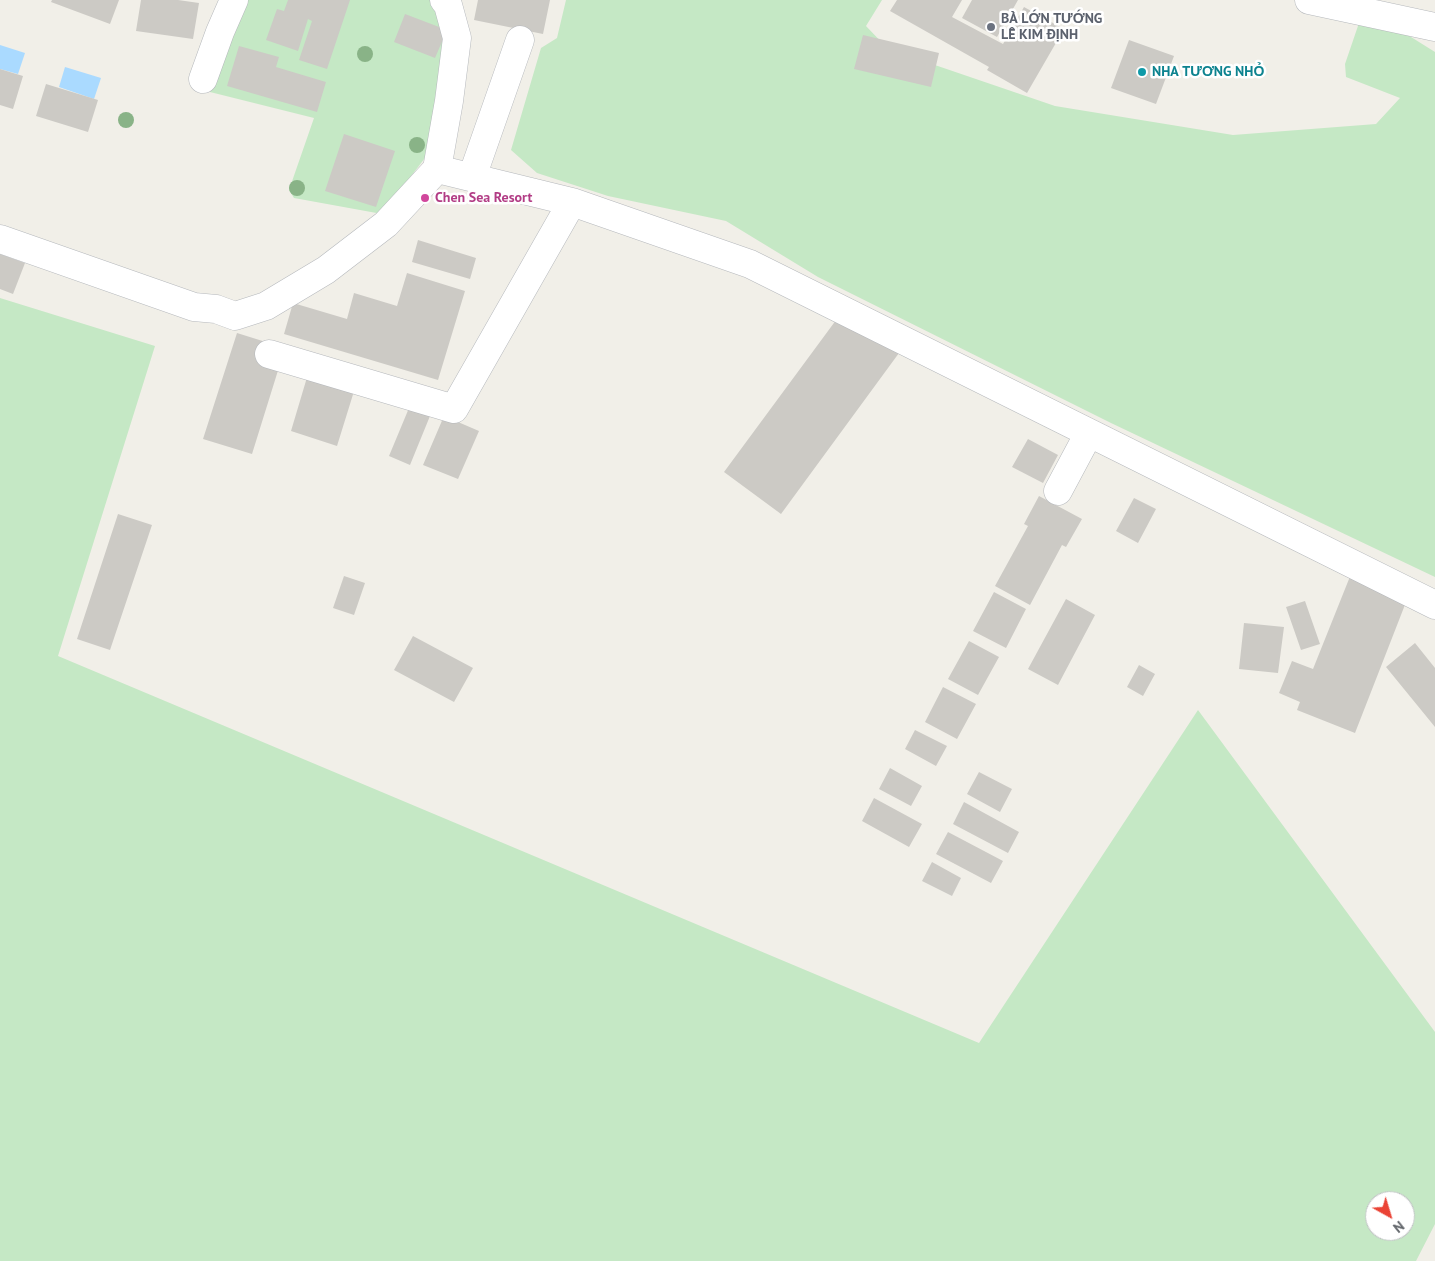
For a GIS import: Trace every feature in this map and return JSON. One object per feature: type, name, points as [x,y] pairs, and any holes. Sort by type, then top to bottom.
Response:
[{"type":"street","points":[[203,79],[234,0]]},
{"type":"street","points":[[0,239],[194,307],[216,309],[235,316],[266,306],[326,270],[386,224],[437,168],[457,38],[448,5],[444,0]]},
{"type":"street","points":[[1309,0],[1435,28]]},
{"type":"street","points":[[472,177],[520,40]]},
{"type":"street","points":[[437,168],[572,202],[750,264],[1435,606]]},
{"type":"street","points":[[269,354],[454,410],[572,202]]},
{"type":"street","points":[[1058,491],[1089,433]]},
{"type":"green space","points":[[245,0],[436,0],[447,22],[428,154],[382,214],[294,198],[289,190],[314,118],[210,92],[208,82]]},
{"type":"green space","points":[[566,0],[882,0],[866,26],[888,49],[1055,106],[1233,135],[1376,124],[1400,98],[1346,77],[1345,64],[1359,23],[1379,17],[1435,52],[1435,577],[1111,423],[818,277],[726,221],[608,196],[537,173],[511,150],[541,48],[557,38]]},
{"type":"green space","points":[[0,298],[155,346],[58,656],[979,1043],[1198,710],[1435,1032],[1435,1224],[1416,1261],[0,1261]]},
{"type":"water","points":[[0,45],[25,53],[18,74],[0,69]]},
{"type":"water","points":[[65,67],[101,78],[94,99],[59,87]]},
{"type":"building","points":[[52,0],[119,0],[110,24],[51,2]]},
{"type":"building","points":[[141,0],[178,0],[199,3],[193,39],[136,31]]},
{"type":"building","points":[[288,0],[350,0],[327,69],[299,60],[312,21],[308,19],[298,51],[266,40],[277,9],[284,11]]},
{"type":"building","points":[[478,0],[550,0],[543,34],[474,20]]},
{"type":"building","points":[[897,0],[962,0],[952,17],[1003,44],[1024,7],[1064,29],[1027,93],[987,70],[989,67],[890,11]]},
{"type":"building","name":"BÀ LỚN TƯỚNG LÊ KIM ĐỊNH","points":[[972,0],[1018,0],[997,37],[962,18]]},
{"type":"building","points":[[405,14],[447,30],[435,58],[394,42]]},
{"type":"building","points":[[863,35],[939,53],[931,87],[854,69]]},
{"type":"building","name":"NHA TƯƠNG NHỎ","points":[[1129,40],[1174,56],[1156,104],[1111,88]]},
{"type":"building","points":[[239,46],[279,57],[276,67],[326,82],[317,112],[227,86]]},
{"type":"building","points":[[0,69],[23,76],[13,109],[0,105]]},
{"type":"building","points":[[46,84],[98,100],[88,132],[36,116]]},
{"type":"building","points":[[344,134],[395,151],[376,207],[325,191]]},
{"type":"building","points":[[418,240],[476,258],[470,279],[412,262]]},
{"type":"building","points":[[0,254],[25,263],[13,294],[0,289]]},
{"type":"building","points":[[407,273],[465,291],[438,380],[284,334],[293,303],[347,319],[354,293],[397,306]]},
{"type":"building","points":[[842,312],[899,353],[781,514],[724,472]]},
{"type":"building","points":[[237,333],[285,348],[252,454],[203,439]]},
{"type":"building","points":[[308,374],[355,388],[337,446],[291,431]]},
{"type":"building","points":[[409,408],[430,416],[410,465],[389,456]]},
{"type":"building","points":[[444,416],[479,431],[458,479],[423,465]]},
{"type":"building","points":[[1028,439],[1058,455],[1043,483],[1012,467]]},
{"type":"building","points":[[1039,496],[1082,519],[1066,547],[1062,545],[1030,605],[995,586],[1028,526],[1024,524]]},
{"type":"building","points":[[1134,498],[1156,509],[1138,543],[1116,531]]},
{"type":"building","points":[[118,514],[152,525],[110,650],[77,639]]},
{"type":"building","points":[[1351,574],[1408,597],[1355,733],[1297,710],[1300,702],[1279,693],[1292,661],[1313,669]]},
{"type":"building","points":[[344,576],[365,583],[354,615],[333,608]]},
{"type":"building","points":[[994,592],[1026,609],[1006,648],[973,631]]},
{"type":"building","points":[[1066,599],[1095,615],[1058,685],[1028,669]]},
{"type":"building","points":[[1305,601],[1320,644],[1301,650],[1286,607]]},
{"type":"building","points":[[1244,623],[1284,627],[1278,673],[1239,669]]},
{"type":"building","points":[[413,636],[473,668],[454,702],[394,670]]},
{"type":"building","points":[[969,641],[999,657],[978,695],[948,679]]},
{"type":"building","points":[[1415,643],[1435,668],[1435,727],[1386,667]]},
{"type":"building","points":[[1139,665],[1155,674],[1143,696],[1127,687]]},
{"type":"building","points":[[943,687],[976,704],[957,739],[925,722]]},
{"type":"building","points":[[915,730],[947,746],[936,766],[905,749]]},
{"type":"building","points":[[890,768],[922,786],[911,806],[879,789]]},
{"type":"building","points":[[979,772],[1012,789],[1000,812],[967,794]]},
{"type":"building","points":[[874,798],[922,824],[909,847],[862,821]]},
{"type":"building","points":[[964,802],[1019,832],[1008,853],[953,824]]},
{"type":"building","points":[[948,832],[1003,861],[991,883],[936,854]]},
{"type":"building","points":[[932,862],[961,878],[952,896],[922,881]]},
{"type":"place","name":"BÀ LỚN TƯỚNG LÊ KIM ĐỊNH","points":[[991,27]]},
{"type":"place","name":"NHA TƯƠNG NHỎ","points":[[1142,72]]},
{"type":"place","name":"Chen Sea Resort","points":[[425,198]]}]
